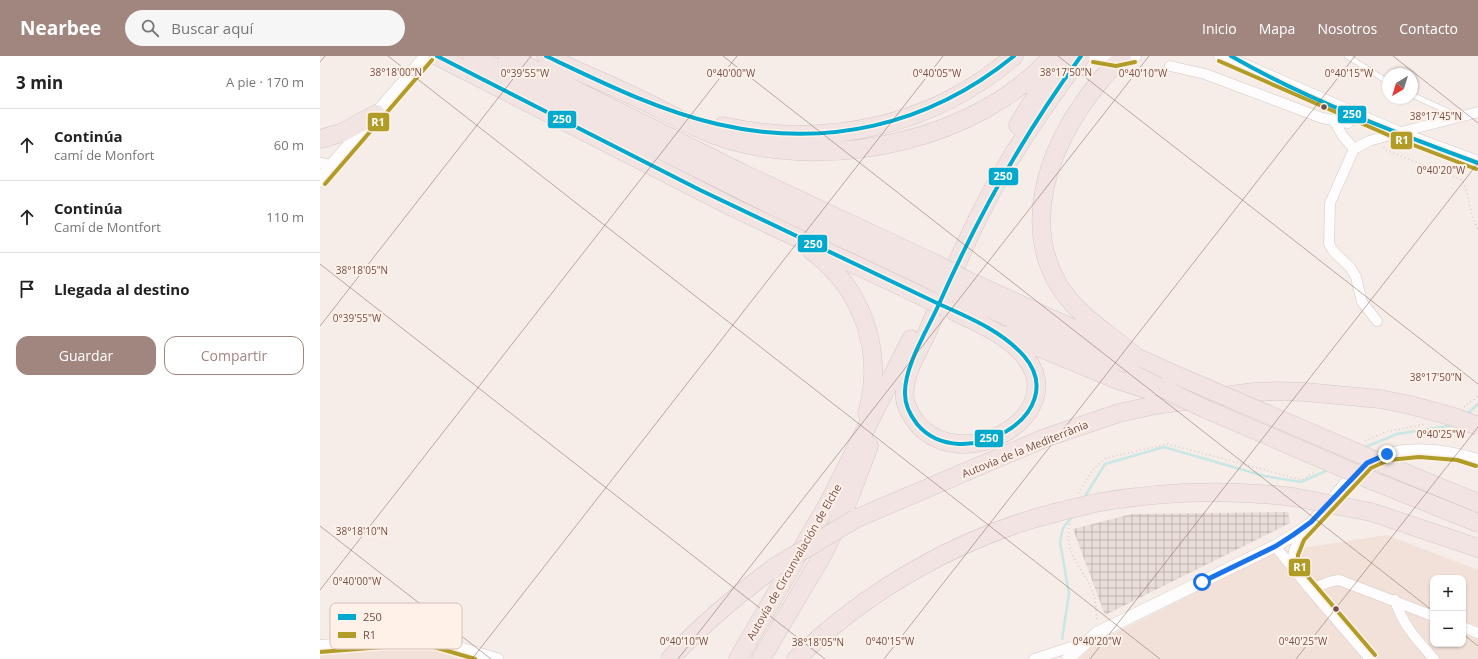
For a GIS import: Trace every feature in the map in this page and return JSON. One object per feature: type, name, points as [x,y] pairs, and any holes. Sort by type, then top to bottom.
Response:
[{"type":"highway","points":[[472,56],[771,205],[927,269]]},
{"type":"highway","points":[[507,56],[744,174],[927,269],[952,297],[1016,347],[1026,358],[1034,372],[1036,385],[1035,395],[1026,415],[1008,432],[979,442],[950,443],[937,440],[924,432],[908,409],[905,397],[905,387],[909,372],[952,297],[980,216],[1004,169],[1036,119],[1091,56]]},
{"type":"highway","points":[[546,56],[650,104],[670,116],[732,141],[759,146],[814,151],[834,151],[874,147],[912,139],[965,119],[1017,86],[1052,56]]},
{"type":"highway","points":[[650,104],[718,125],[758,133],[801,136],[840,133],[888,123],[930,108],[976,85],[1014,56]]},
{"type":"highway","points":[[849,465],[996,164],[1025,112],[1063,56]]},
{"type":"highway","points":[[1128,58],[1114,65],[1092,91],[1063,137],[1045,183],[1041,224],[1043,244],[1058,283],[1068,298],[1084,316],[1136,366],[1201,407]]},
{"type":"highway","points":[[442,59],[791,234],[915,293],[952,297],[1136,366],[1169,372],[1478,503]]},
{"type":"highway","points":[[320,139],[341,133],[376,114]]},
{"type":"highway","points":[[791,234],[820,257],[847,287],[861,311],[871,339],[873,382],[871,399],[849,465]]},
{"type":"highway","points":[[952,297],[1115,379],[1201,407],[1372,480],[1478,523]]},
{"type":"highway","name":"Autovía de Circunvalación de Elche","points":[[761,659],[828,542],[845,509],[866,452],[913,349],[952,297]]},
{"type":"highway","name":"Autovia de la Mediterrània","points":[[670,659],[716,613],[743,590],[776,567],[855,520],[1045,438],[1119,413],[1155,405],[1254,392],[1305,392],[1373,399],[1410,405],[1454,417],[1478,426]]},
{"type":"highway","name":"Autovía de Circunvalación de Elche","points":[[738,659],[769,608],[849,465]]},
{"type":"highway","points":[[796,659],[855,608],[883,588],[919,568],[1021,522],[1095,503],[1130,497],[1175,492],[1220,491],[1293,497],[1371,512],[1478,548]]},
{"type":"main road","points":[[320,180],[326,164],[376,114],[427,56]]},
{"type":"main road","points":[[1091,56],[1128,58]]},
{"type":"main road","points":[[1221,56],[1256,70],[1397,133],[1478,163]]},
{"type":"main road","points":[[1231,56],[1256,70]]},
{"type":"street","points":[[1170,66],[1227,81],[1322,118],[1348,123]]},
{"type":"street","points":[[1377,321],[1362,302],[1356,277],[1329,244],[1330,203],[1354,149],[1369,141],[1382,137],[1478,112]]},
{"type":"street","points":[[1334,120],[1342,135],[1354,149]]},
{"type":"street","points":[[1292,567],[1292,554],[1299,537],[1311,522],[1367,463],[1387,454],[1436,452],[1458,454],[1478,460]]},
{"type":"street","points":[[1068,659],[1097,633],[1276,546],[1311,522]]},
{"type":"street","points":[[1276,546],[1309,588],[1370,659]]},
{"type":"street","points":[[1309,588],[1319,587],[1330,580],[1339,580],[1395,600],[1430,615]]},
{"type":"street","points":[[1395,600],[1398,613],[1408,629],[1434,659]]},
{"type":"street","points":[[1466,629],[1478,633]]},
{"type":"street","points":[[320,646],[330,645]]},
{"type":"street","points":[[1034,659],[1072,647],[1081,647]]},
{"type":"street","points":[[454,649],[466,654],[497,659]]},
{"type":"lane","points":[[1347,56],[1382,78]]},
{"type":"lane","points":[[1418,98],[1459,116]]},
{"type":"path","points":[[1382,137],[1385,150],[1462,180],[1468,192],[1471,211],[1478,228]]},
{"type":"path","points":[[1464,407],[1478,396]]},
{"type":"path","points":[[1360,443],[1385,432],[1431,423]]},
{"type":"path","points":[[1076,497],[1094,468],[1106,458],[1168,444],[1302,480],[1316,470]]},
{"type":"path","points":[[1071,519],[1068,529],[1071,556],[1093,592],[1097,621]]},
{"type":"shaded area","points":[[1288,512],[1290,523],[1105,615],[1073,529],[1132,514]]},
{"type":"shaded area","points":[[1387,535],[1478,570],[1478,659],[1079,659],[1095,643],[1275,552]]},
{"type":"shaded area","points":[[320,646],[330,646],[330,649],[462,649],[497,659],[320,659]]},
{"type":"waterway","points":[[1467,414],[1478,404]]},
{"type":"waterway","points":[[1363,448],[1397,434],[1454,425]]},
{"type":"waterway","points":[[1084,498],[1105,464],[1164,447],[1264,476],[1301,482],[1330,469]]},
{"type":"waterway","points":[[1062,639],[1069,594],[1060,542],[1063,528],[1073,516]]},
{"type":"transit line","name":"250","points":[[437,56],[700,190],[939,304]]},
{"type":"transit line","name":"250","points":[[546,56],[587,76],[651,103],[695,118],[717,124],[757,131],[797,134],[836,132],[874,126],[911,115],[946,100],[981,80],[1014,56]]},
{"type":"transit line","name":"250","points":[[939,304],[954,271],[1003,176],[1040,115],[1081,56]]},
{"type":"transit line","name":"250","points":[[1231,56],[1260,72],[1321,101],[1383,127],[1478,163]]},
{"type":"transit line","name":"R1","points":[[325,184],[432,60]]},
{"type":"transit line","name":"R1","points":[[1219,61],[1395,138],[1476,169]]},
{"type":"transit line","name":"R1","points":[[1093,62],[1116,66],[1135,62]]},
{"type":"transit line","name":"250","points":[[939,304],[984,326],[1006,339],[1024,356],[1036,378],[1035,399],[1024,417],[1006,432],[983,441],[959,444],[936,439],[917,424],[910,413],[905,398],[908,372],[912,360],[939,304]]},
{"type":"transit line","name":"R1","points":[[1375,655],[1298,565],[1298,555],[1304,540],[1371,468],[1389,460],[1419,457],[1457,460],[1476,466]]},
{"type":"transit line","name":"R1","points":[[320,652],[358,649]]},
{"type":"transit line","name":"R1","points":[[441,649],[475,659]]},
{"type":"route","points":[[1202,582],[1276,546],[1293,535],[1311,522],[1367,463],[1387,454]]}]
